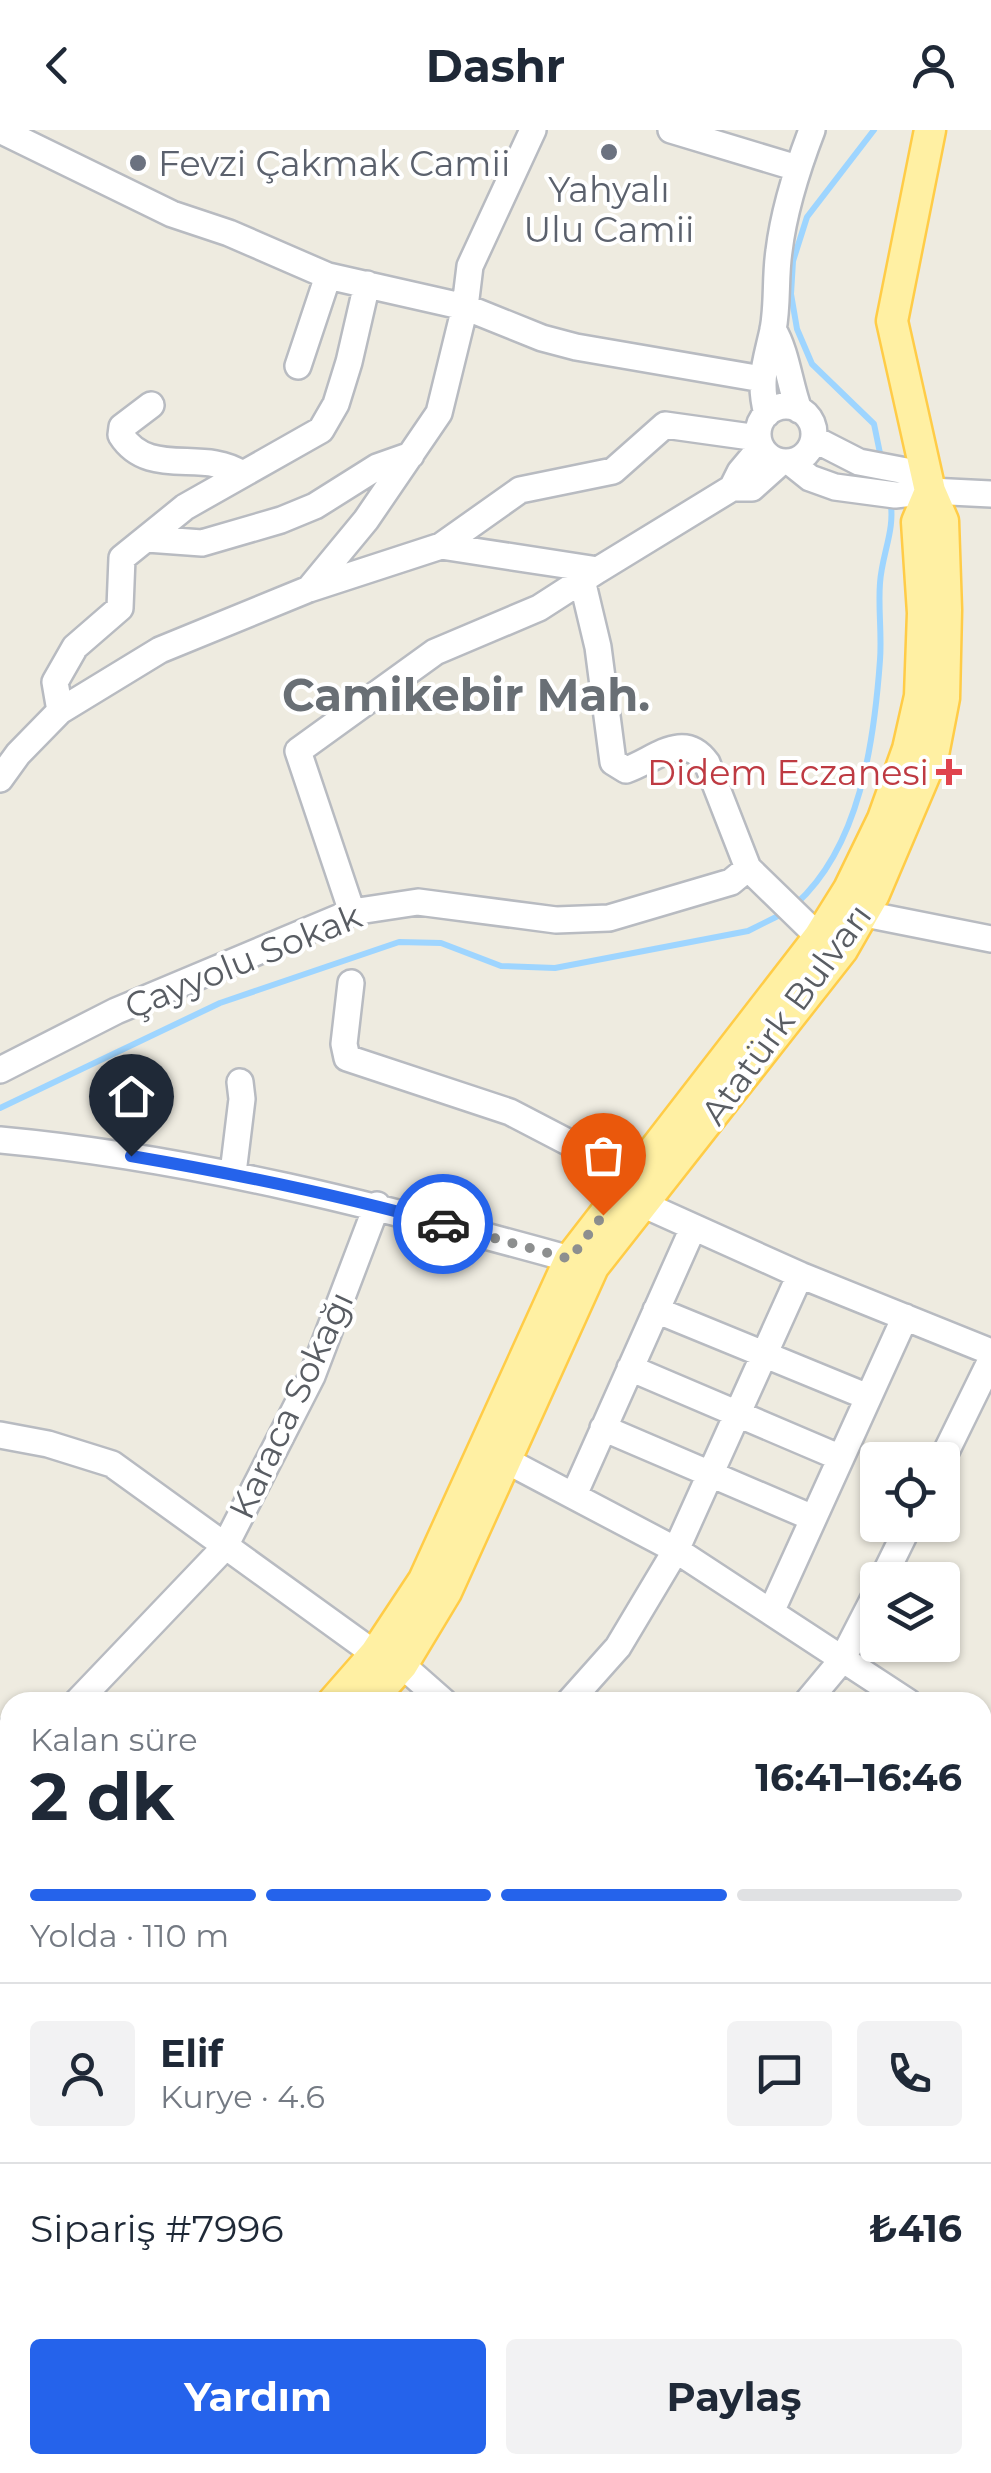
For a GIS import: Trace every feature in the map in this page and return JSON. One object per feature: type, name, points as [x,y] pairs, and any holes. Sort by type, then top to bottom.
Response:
[{"type":"main road","points":[[900,482],[892,320],[930,130]]},
{"type":"main road","name":"Atatürk Bulvarı","points":[[496,1456],[570,1259],[842,950],[864,914],[933,755],[944,698],[944,521],[900,482]]},
{"type":"main road","name":"Atatürk Bulvarı","points":[[374,1692],[424,1580],[496,1456],[631,1191],[799,917],[849,889],[883,819],[908,749],[920,679],[923,613],[917,522],[900,482]]},
{"type":"main road","name":"Atatürk Bulvarı","points":[[346,1692],[388,1660]]},
{"type":"street","points":[[0,130],[172,214],[229,233],[328,276],[465,307],[542,338],[576,347],[762,379]]},
{"type":"street","points":[[38,130],[52,155]]},
{"type":"street","points":[[309,589],[366,520],[439,413],[465,307],[470,266],[532,130]]},
{"type":"street","points":[[671,130],[797,168]]},
{"type":"street","points":[[812,130],[797,168],[779,249],[773,329],[762,379],[772,445],[822,484],[900,482],[991,494]]},
{"type":"street","points":[[298,366],[328,276]]},
{"type":"street","points":[[60,710],[55,682],[75,648],[120,608],[122,558],[185,506],[321,430],[336,404],[367,284]]},
{"type":"street","points":[[0,780],[9,762],[60,710],[160,650],[309,589],[440,546],[520,490],[612,471],[665,425],[806,454],[814,439],[811,422],[799,410],[782,344],[773,329]]},
{"type":"street","points":[[151,405],[122,427],[121,436],[135,452],[168,460],[220,462],[242,474]]},
{"type":"street","points":[[352,912],[298,750],[435,652],[538,608],[732,488],[752,488],[772,445],[782,406],[799,410]]},
{"type":"street","points":[[814,439],[900,482]]},
{"type":"street","points":[[146,539],[202,543],[281,520],[315,506],[376,467],[411,455]]},
{"type":"street","points":[[440,546],[590,575]]},
{"type":"street","points":[[590,575],[615,766],[633,768],[671,748],[691,748],[700,753],[748,868],[799,917]]},
{"type":"street","name":"Çayyolu Sokak","points":[[0,1070],[116,1011],[352,912],[418,902],[556,920],[609,918],[731,882],[748,868]]},
{"type":"street","points":[[864,914],[991,939]]},
{"type":"street","points":[[351,982],[344,1044],[347,1058],[510,1112],[693,1228],[991,1352]]},
{"type":"street","points":[[232,1173],[242,1099],[240,1082]]},
{"type":"street","points":[[0,1140],[232,1173],[376,1205],[570,1259]]},
{"type":"street","name":"Karaca Sokağı","points":[[87,1692],[224,1548],[312,1376],[376,1205]]},
{"type":"street","points":[[574,1495],[693,1228]]},
{"type":"street","points":[[578,1692],[618,1647],[676,1550],[800,1275]]},
{"type":"street","points":[[656,1310],[868,1397]]},
{"type":"street","points":[[770,1612],[904,1318]]},
{"type":"street","points":[[951,1442],[991,1360]]},
{"type":"street","points":[[630,1368],[840,1458]]},
{"type":"street","points":[[603,1428],[813,1518]]},
{"type":"street","points":[[0,1435],[48,1444],[112,1464],[224,1548],[431,1692]]},
{"type":"street","points":[[496,1456],[676,1550],[892,1692]]},
{"type":"street","points":[[815,1692],[842,1660],[860,1625]]},
{"type":"waterway","points":[[874,130],[807,217],[793,261],[791,294],[797,329],[812,364],[874,424],[881,458]]},
{"type":"waterway","points":[[796,904],[835,853],[849,823],[868,758],[877,692],[880,583],[891,521],[890,499]]},
{"type":"waterway","points":[[0,1108],[220,1003],[399,942],[441,943],[501,966],[555,968],[748,931],[786,912]]},
{"type":"way so far","points":[[443,1224],[570,1259],[603,1215]]},
{"type":"place","name":"Yahyalı Ulu Camii","points":[[609,152]]},
{"type":"place","name":"Fevzi Çakmak Camii","points":[[138,163]]},
{"type":"place","name":"Didem Eczanesi","points":[[949,772]]},
{"type":"district","name":"Camikebir Mah.","points":[[466,694]]},
{"type":"route","points":[[131,1156],[232,1173],[443,1224]]}]
